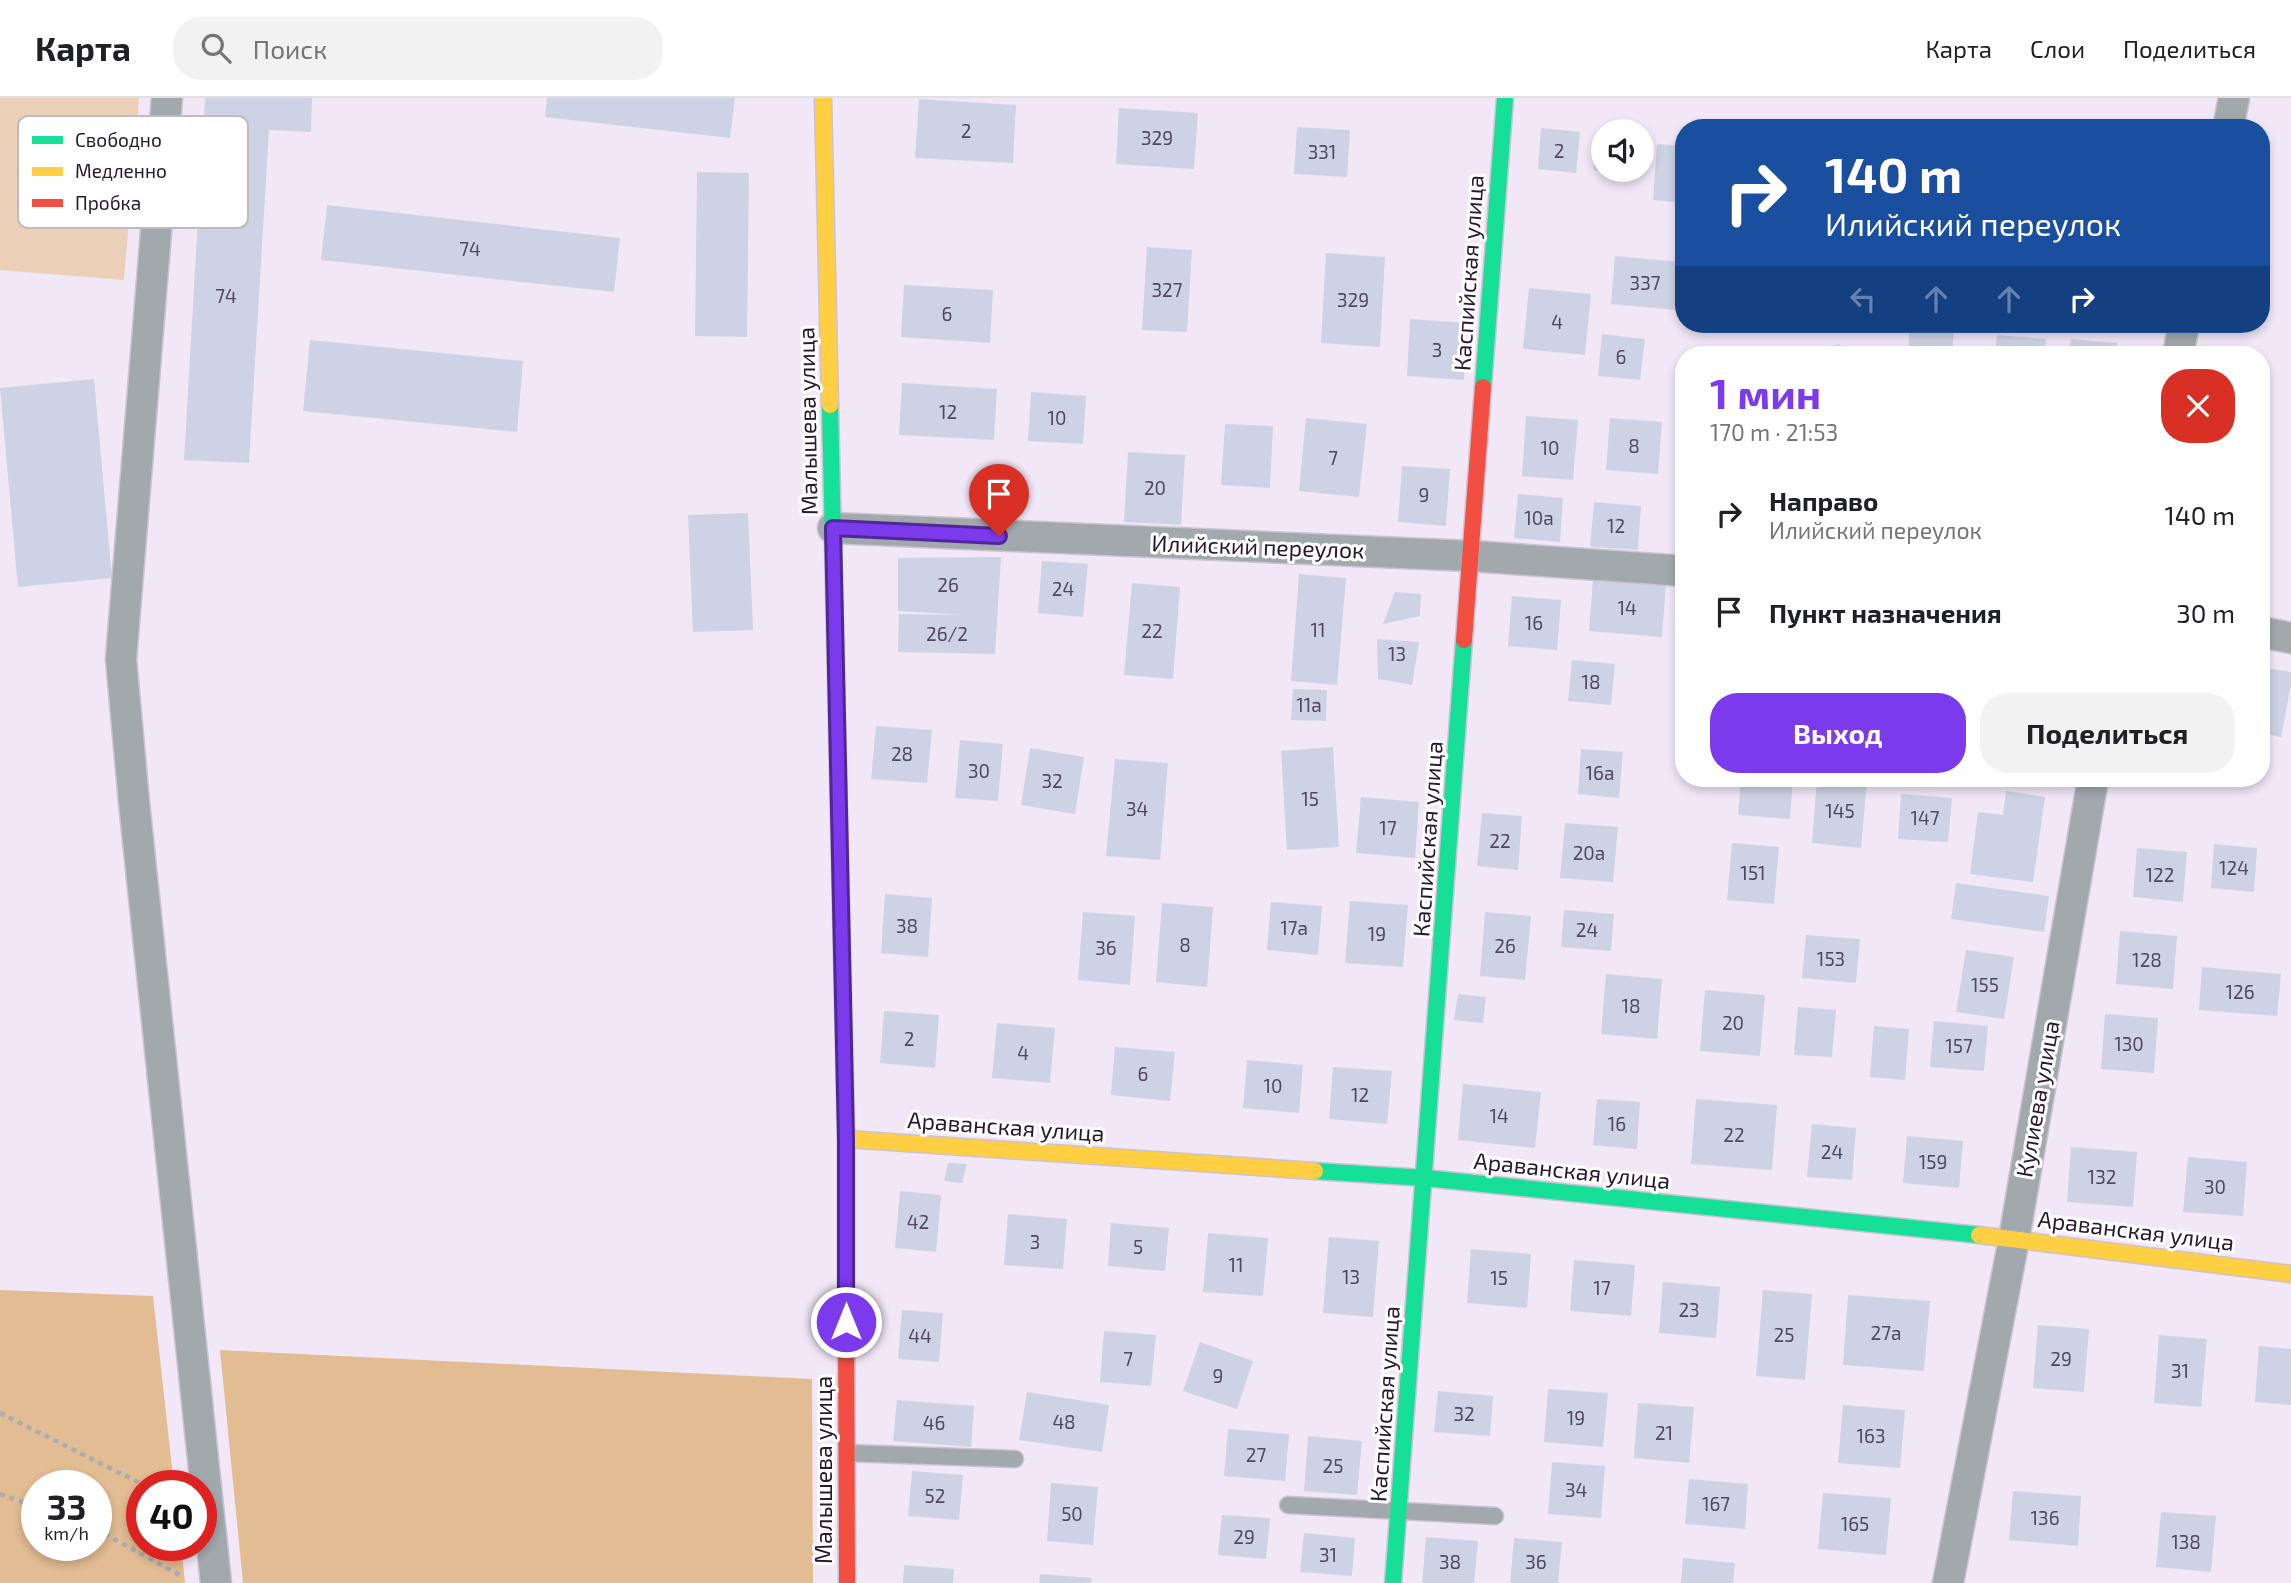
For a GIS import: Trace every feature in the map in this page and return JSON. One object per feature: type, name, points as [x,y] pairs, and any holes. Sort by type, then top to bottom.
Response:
[{"type":"street","points":[[166,116],[167,98]]},
{"type":"street","name":"Малышева улица","points":[[823,98],[846,1139],[847,1583]]},
{"type":"street","name":"Каспийская улица","points":[[1394,1583],[1505,98]]},
{"type":"street","points":[[2230,119],[2234,98]]},
{"type":"street","points":[[156,228],[121,659],[216,1583]]},
{"type":"street","name":"Илийский переулок","points":[[833,528],[1471,556],[1675,570]]},
{"type":"street","points":[[2270,634],[2291,638]]},
{"type":"street","name":"Кулиева улица","points":[[1948,1583],[2014,1239],[2092,787]]},
{"type":"street","name":"Араванская улица","points":[[846,1139],[1425,1178],[2014,1239],[2291,1274]]},
{"type":"lane","points":[[846,1453],[1015,1459]]},
{"type":"lane","points":[[1288,1505],[1495,1516]]},
{"type":"path","points":[[0,1413],[126,1476]]},
{"type":"path","points":[[0,1494],[21,1501]]},
{"type":"path","points":[[112,1538],[182,1576]]},
{"type":"shaded area","points":[[0,98],[139,98],[138,116],[18,116],[18,228],[128,228],[124,280],[0,270]]},
{"type":"shaded area","points":[[0,1290],[153,1296],[172,1470],[126,1470],[126,1561],[183,1561],[185,1583],[0,1583]]},
{"type":"shaded area","points":[[220,1350],[812,1379],[813,1583],[243,1583]]},
{"type":"building","points":[[205,98],[312,98],[311,132],[269,130],[249,463],[184,460],[197,228],[248,228],[248,116],[204,116]]},
{"type":"building","points":[[547,98],[735,98],[730,138],[545,117]]},
{"type":"building","points":[[919,99],[1016,105],[1013,163],[915,158]]},
{"type":"building","points":[[1119,108],[1198,113],[1194,169],[1116,164]]},
{"type":"building","points":[[1297,127],[1350,130],[1347,177],[1294,174]]},
{"type":"building","points":[[1541,128],[1580,132],[1576,173],[1538,169]]},
{"type":"building","points":[[1657,144],[1675,145],[1675,202],[1653,200]]},
{"type":"building","points":[[697,172],[749,173],[747,337],[695,336]]},
{"type":"building","points":[[327,205],[620,238],[614,292],[321,260]]},
{"type":"building","points":[[1147,247],[1192,250],[1187,332],[1142,330]]},
{"type":"building","points":[[1326,253],[1385,257],[1380,347],[1321,343]]},
{"type":"building","points":[[1615,256],[1675,262],[1675,310],[1611,304]]},
{"type":"building","points":[[904,285],[993,290],[990,343],[901,337]]},
{"type":"building","points":[[1529,288],[1591,294],[1585,355],[1523,349]]},
{"type":"building","points":[[1410,319],[1467,323],[1464,380],[1407,376]]},
{"type":"building","points":[[1909,333],[1954,333],[1953,346],[1909,346]]},
{"type":"building","points":[[1602,334],[1645,339],[1640,380],[1598,376]]},
{"type":"building","points":[[1997,335],[2046,339],[2046,346],[1996,346]]},
{"type":"building","points":[[2071,339],[2117,343],[2117,346],[2070,346]]},
{"type":"building","points":[[310,340],[523,361],[517,432],[303,411]]},
{"type":"building","points":[[94,379],[112,578],[18,587],[0,388]]},
{"type":"building","points":[[902,383],[997,389],[994,440],[899,435]]},
{"type":"building","points":[[1031,392],[1086,396],[1083,444],[1028,441]]},
{"type":"building","points":[[1526,416],[1578,420],[1573,480],[1522,476]]},
{"type":"building","points":[[1306,418],[1367,424],[1359,497],[1299,491]]},
{"type":"building","points":[[1610,418],[1662,422],[1658,474],[1606,470]]},
{"type":"building","points":[[1225,424],[1273,426],[1270,488],[1221,485]]},
{"type":"building","points":[[1128,452],[1185,455],[1181,525],[1124,522]]},
{"type":"building","points":[[1402,466],[1450,469],[1446,526],[1398,522]]},
{"type":"building","points":[[1518,494],[1563,498],[1560,542],[1514,538]]},
{"type":"building","points":[[1594,502],[1641,506],[1638,550],[1590,547]]},
{"type":"building","points":[[748,513],[753,630],[693,632],[688,515]]},
{"type":"building","points":[[1001,557],[995,654],[898,652],[899,614],[964,615],[898,611],[898,558]]},
{"type":"building","points":[[1042,561],[1088,564],[1083,617],[1038,613]]},
{"type":"building","points":[[1299,574],[1346,578],[1337,685],[1291,681]]},
{"type":"building","points":[[1593,579],[1666,585],[1662,637],[1589,631]]},
{"type":"building","points":[[1132,583],[1180,587],[1173,679],[1124,675]]},
{"type":"building","points":[[1395,592],[1421,594],[1420,616],[1383,624]]},
{"type":"building","points":[[1512,596],[1561,600],[1557,650],[1508,646]]},
{"type":"building","points":[[1377,639],[1419,642],[1412,685],[1378,679]]},
{"type":"building","points":[[1572,660],[1615,664],[1611,705],[1568,701]]},
{"type":"building","points":[[2270,668],[2291,672],[2281,737],[2270,735]]},
{"type":"building","points":[[1293,689],[1327,690],[1326,721],[1291,720]]},
{"type":"building","points":[[876,726],[932,730],[927,783],[871,779]]},
{"type":"building","points":[[960,740],[1003,744],[998,801],[955,798]]},
{"type":"building","points":[[1333,747],[1339,847],[1287,850],[1281,751]]},
{"type":"building","points":[[1030,748],[1084,757],[1075,814],[1021,805]]},
{"type":"building","points":[[1581,749],[1623,752],[1619,798],[1578,794]]},
{"type":"building","points":[[1115,759],[1168,763],[1160,860],[1106,856]]},
{"type":"building","points":[[1740,787],[1792,787],[1790,819],[1738,815]]},
{"type":"building","points":[[1816,787],[1866,787],[1861,848],[1812,843]]},
{"type":"building","points":[[2006,791],[2045,797],[2033,882],[1970,874],[1978,812],[2003,815]]},
{"type":"building","points":[[1901,794],[1952,798],[1948,842],[1898,839]]},
{"type":"building","points":[[1361,797],[1419,802],[1415,858],[1356,853]]},
{"type":"building","points":[[1482,813],[1522,816],[1518,870],[1477,866]]},
{"type":"building","points":[[1565,823],[1618,827],[1613,882],[1560,878]]},
{"type":"building","points":[[1732,843],[1779,847],[1774,904],[1727,900]]},
{"type":"building","points":[[2214,844],[2257,848],[2254,892],[2211,888]]},
{"type":"building","points":[[2137,848],[2187,852],[2183,902],[2133,897]]},
{"type":"building","points":[[1956,883],[2049,896],[2044,932],[1951,919]]},
{"type":"building","points":[[885,894],[932,898],[928,957],[881,953]]},
{"type":"building","points":[[1350,901],[1408,905],[1403,967],[1345,963]]},
{"type":"building","points":[[1271,902],[1322,906],[1318,955],[1267,950]]},
{"type":"building","points":[[1162,903],[1213,907],[1207,987],[1156,982]]},
{"type":"building","points":[[1564,910],[1614,914],[1611,951],[1561,947]]},
{"type":"building","points":[[1083,912],[1135,916],[1130,985],[1078,980]]},
{"type":"building","points":[[1485,912],[1531,916],[1525,980],[1480,976]]},
{"type":"building","points":[[2120,931],[2177,936],[2173,989],[2116,984]]},
{"type":"building","points":[[1806,935],[1860,939],[1856,983],[1802,978]]},
{"type":"building","points":[[1966,950],[2014,957],[2004,1019],[1956,1012]]},
{"type":"building","points":[[2202,967],[2281,974],[2277,1016],[2199,1010]]},
{"type":"building","points":[[1606,974],[1662,979],[1657,1039],[1601,1034]]},
{"type":"building","points":[[1705,990],[1765,995],[1760,1056],[1700,1051]]},
{"type":"building","points":[[1458,994],[1486,997],[1483,1023],[1454,1020]]},
{"type":"building","points":[[1798,1007],[1836,1010],[1832,1057],[1794,1055]]},
{"type":"building","points":[[884,1011],[939,1015],[935,1068],[880,1063]]},
{"type":"building","points":[[2105,1014],[2158,1018],[2154,1073],[2101,1069]]},
{"type":"building","points":[[1934,1021],[1988,1026],[1984,1071],[1930,1067]]},
{"type":"building","points":[[997,1023],[1055,1028],[1050,1083],[992,1078]]},
{"type":"building","points":[[1874,1026],[1909,1029],[1905,1080],[1870,1077]]},
{"type":"building","points":[[1115,1047],[1175,1052],[1170,1101],[1111,1095]]},
{"type":"building","points":[[1247,1060],[1303,1065],[1299,1113],[1243,1108]]},
{"type":"building","points":[[1333,1067],[1392,1071],[1387,1124],[1329,1119]]},
{"type":"building","points":[[1463,1084],[1541,1092],[1535,1148],[1458,1140]]},
{"type":"building","points":[[1597,1099],[1640,1102],[1637,1149],[1593,1145]]},
{"type":"building","points":[[1696,1099],[1777,1105],[1772,1170],[1691,1164]]},
{"type":"building","points":[[1812,1124],[1856,1128],[1852,1180],[1807,1177]]},
{"type":"building","points":[[1907,1136],[1963,1141],[1959,1188],[1903,1183]]},
{"type":"building","points":[[2071,1147],[2137,1152],[2133,1207],[2067,1202]]},
{"type":"building","points":[[2188,1157],[2247,1162],[2243,1216],[2183,1212]]},
{"type":"building","points":[[948,1163],[967,1164],[962,1183],[944,1181]]},
{"type":"building","points":[[900,1191],[941,1195],[936,1252],[895,1248]]},
{"type":"building","points":[[1008,1214],[1067,1219],[1063,1269],[1004,1265]]},
{"type":"building","points":[[1111,1223],[1169,1228],[1165,1271],[1108,1266]]},
{"type":"building","points":[[1208,1233],[1268,1238],[1263,1296],[1203,1292]]},
{"type":"building","points":[[1329,1237],[1379,1241],[1373,1317],[1323,1313]]},
{"type":"building","points":[[1471,1249],[1531,1254],[1527,1308],[1467,1303]]},
{"type":"building","points":[[1574,1260],[1635,1265],[1631,1316],[1570,1311]]},
{"type":"building","points":[[1663,1282],[1720,1287],[1716,1338],[1659,1333]]},
{"type":"building","points":[[1763,1290],[1812,1294],[1805,1380],[1756,1376]]},
{"type":"building","points":[[1848,1295],[1930,1301],[1924,1371],[1843,1365]]},
{"type":"building","points":[[902,1310],[943,1313],[939,1362],[898,1359]]},
{"type":"building","points":[[2038,1325],[2089,1329],[2084,1392],[2033,1388]]},
{"type":"building","points":[[1104,1331],[1156,1335],[1151,1386],[1100,1382]]},
{"type":"building","points":[[2159,1335],[2207,1339],[2201,1407],[2154,1403]]},
{"type":"building","points":[[1200,1342],[1253,1361],[1237,1409],[1183,1391]]},
{"type":"building","points":[[2259,1346],[2291,1349],[2291,1405],[2255,1402]]},
{"type":"building","points":[[1548,1389],[1608,1393],[1603,1447],[1544,1442]]},
{"type":"building","points":[[1438,1391],[1493,1396],[1490,1436],[1434,1432]]},
{"type":"building","points":[[1027,1392],[1109,1405],[1102,1452],[1019,1440]]},
{"type":"building","points":[[897,1400],[974,1406],[971,1447],[893,1441]]},
{"type":"building","points":[[1638,1403],[1694,1407],[1689,1463],[1634,1458]]},
{"type":"building","points":[[1843,1405],[1905,1410],[1900,1468],[1838,1463]]},
{"type":"building","points":[[1228,1429],[1289,1434],[1285,1481],[1224,1476]]},
{"type":"building","points":[[1308,1436],[1362,1441],[1357,1495],[1304,1491]]},
{"type":"building","points":[[1552,1462],[1605,1466],[1601,1518],[1548,1514]]},
{"type":"building","points":[[912,1471],[963,1475],[959,1520],[908,1516]]},
{"type":"building","points":[[1689,1479],[1748,1484],[1745,1529],[1685,1524]]},
{"type":"building","points":[[1051,1483],[1098,1487],[1093,1545],[1047,1541]]},
{"type":"building","points":[[2013,1491],[2081,1496],[2078,1546],[2009,1540]]},
{"type":"building","points":[[1823,1493],[1891,1498],[1886,1555],[1818,1549]]},
{"type":"building","points":[[2161,1512],[2216,1516],[2211,1572],[2156,1567]]},
{"type":"building","points":[[1222,1515],[1270,1518],[1266,1559],[1218,1555]]},
{"type":"building","points":[[1304,1533],[1355,1538],[1352,1576],[1300,1572]]},
{"type":"building","points":[[1426,1537],[1478,1541],[1474,1583],[1422,1583]]},
{"type":"building","points":[[1514,1538],[1562,1542],[1558,1583],[1510,1583]]},
{"type":"building","points":[[1683,1558],[1735,1563],[1733,1583],[1681,1583]]},
{"type":"building","points":[[904,1565],[954,1569],[953,1583],[903,1583]]},
{"type":"building","points":[[1040,1574],[1092,1578],[1091,1583],[1039,1583]]},
{"type":"traffic: fast","points":[[1483,387],[1505,98]]},
{"type":"traffic: fast","points":[[830,405],[846,1139],[846,1299]]},
{"type":"traffic: fast","points":[[1393,1583],[1464,640]]},
{"type":"traffic: fast","points":[[1315,1171],[1425,1178],[1979,1235]]},
{"type":"traffic: slow","points":[[823,98],[830,405]]},
{"type":"traffic: slow","points":[[846,1139],[1315,1171]]},
{"type":"traffic: slow","points":[[1979,1235],[2291,1274]]},
{"type":"traffic: jam","points":[[1464,640],[1483,387]]},
{"type":"traffic: jam","points":[[846,1299],[847,1583]]},
{"type":"route","points":[[846,1322],[846,1139],[833,528],[999,536]]}]
